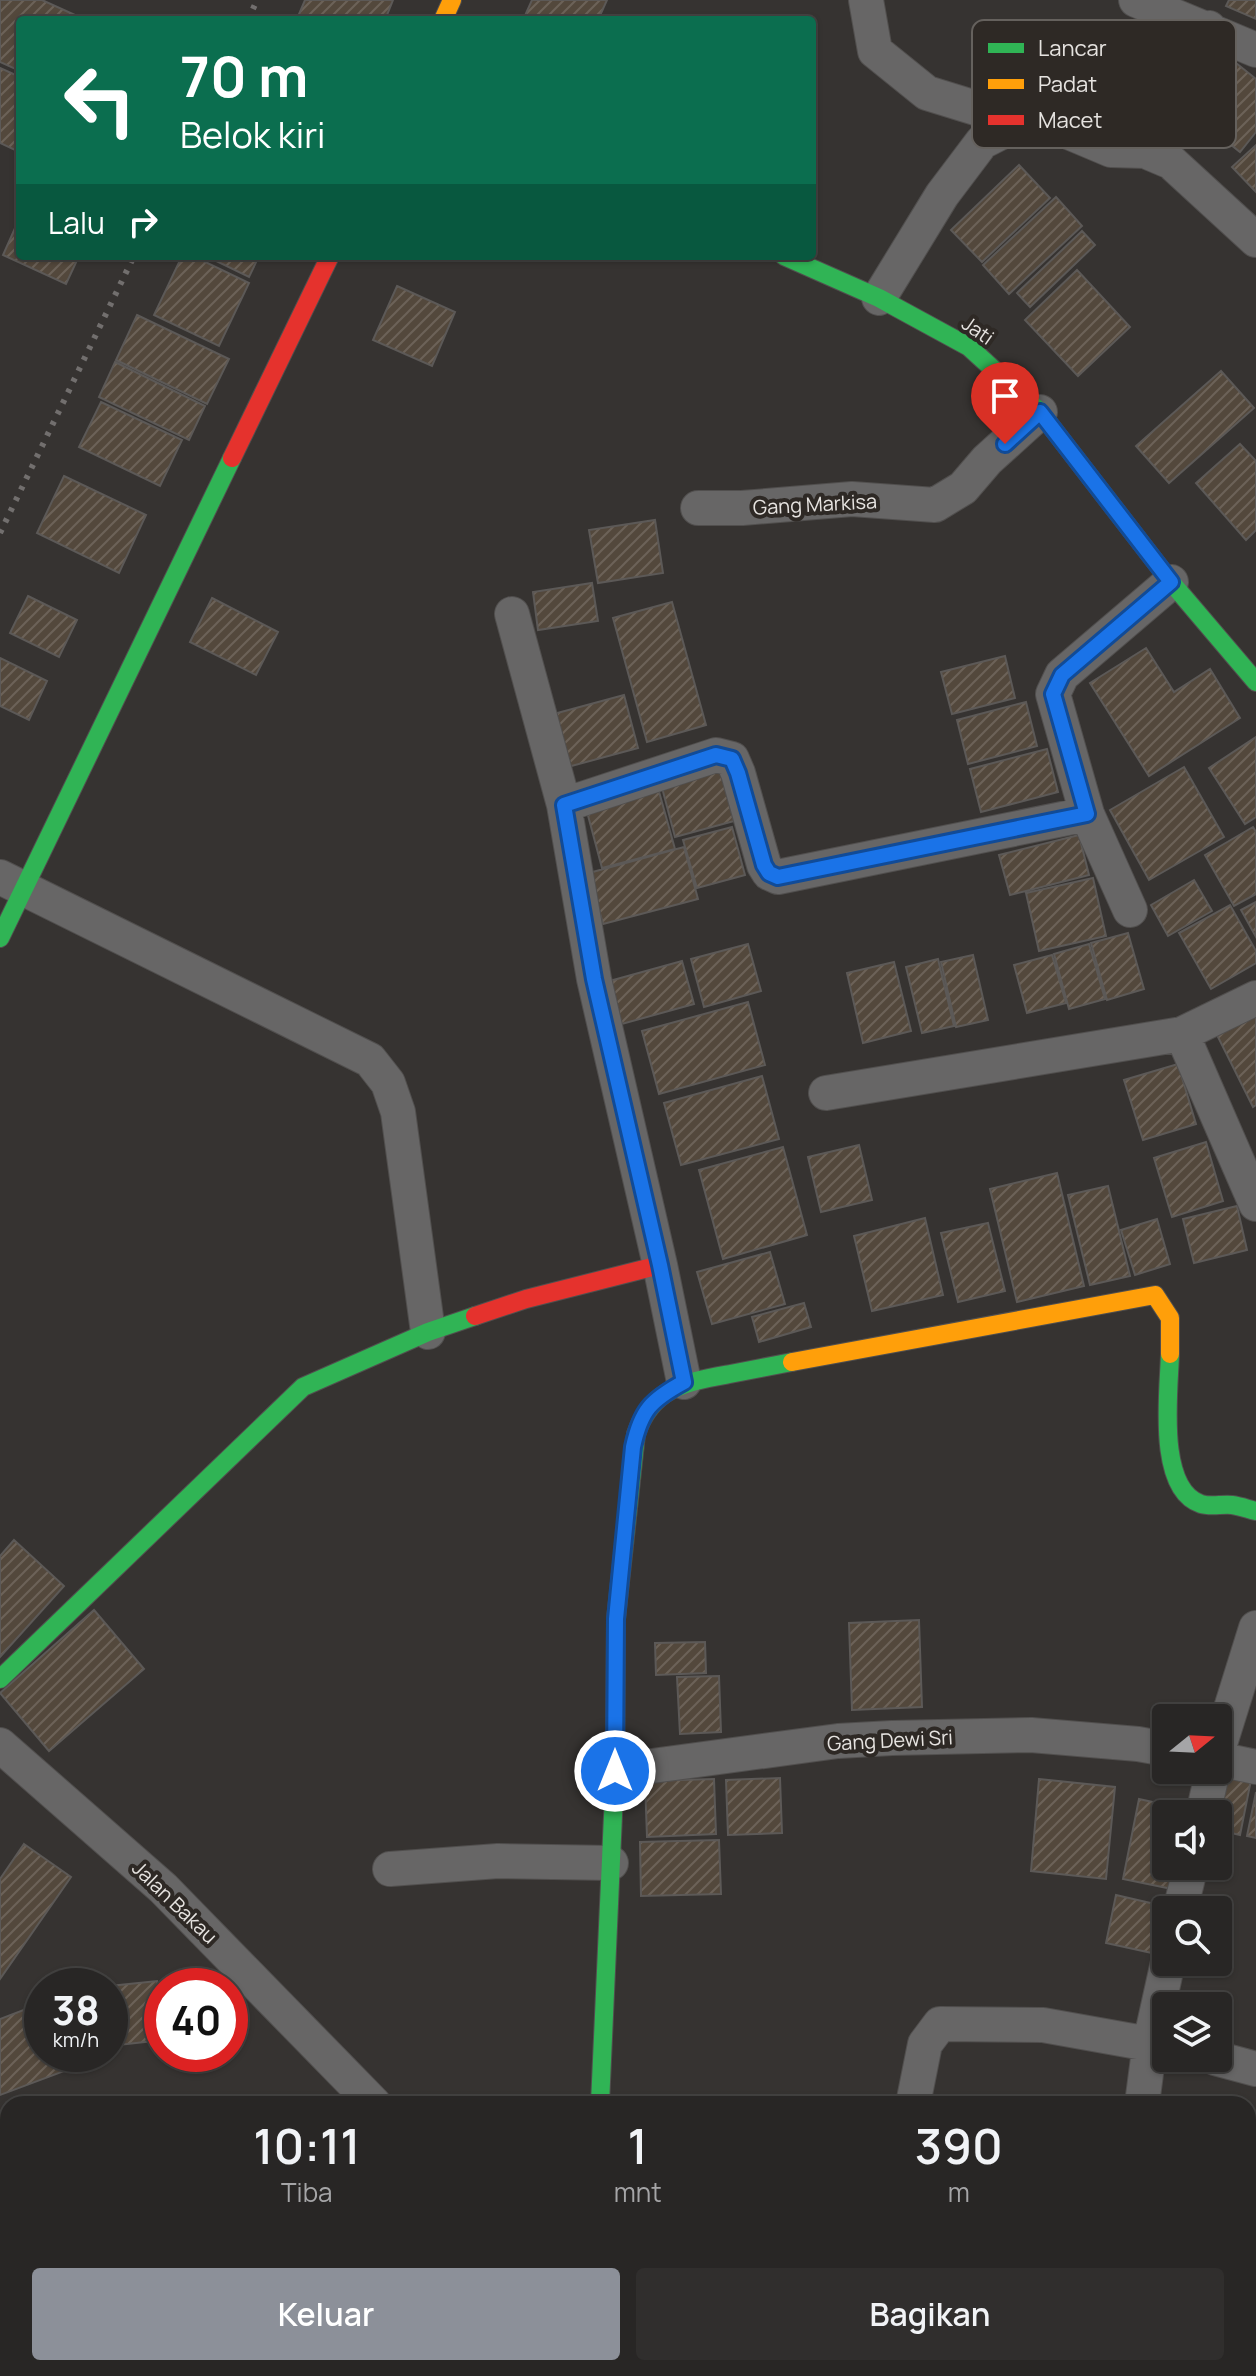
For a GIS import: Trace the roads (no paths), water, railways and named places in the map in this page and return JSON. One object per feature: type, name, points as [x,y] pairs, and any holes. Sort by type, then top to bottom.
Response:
[{"type":"street","points":[[866,0],[875,51],[927,93],[972,107]]},
{"type":"street","points":[[1136,0],[1188,20]]},
{"type":"street","points":[[1236,41],[1256,50]]},
{"type":"street","points":[[879,298],[942,195],[977,148]]},
{"type":"street","points":[[1106,148],[1145,151],[1171,162],[1256,240]]},
{"type":"street","points":[[0,938],[11,883],[328,260]]},
{"type":"street","name":"Jati","points":[[793,260],[879,298],[969,347],[1040,412],[1171,582],[1256,682]]},
{"type":"street","name":"Gang Markisa","points":[[698,508],[742,508],[852,499],[935,505],[963,488],[987,460],[1040,412]]},
{"type":"street","points":[[1130,910],[1087,814],[1053,694],[1062,675],[1171,582]]},
{"type":"street","points":[[512,614],[564,805],[594,979],[684,1382]]},
{"type":"street","points":[[564,805],[716,755],[732,759],[764,865],[769,873],[778,877],[1087,814]]},
{"type":"street","points":[[11,883],[370,1060],[388,1083],[398,1112],[428,1332]]},
{"type":"street","points":[[826,1093],[1182,1034],[1256,998]]},
{"type":"street","points":[[1182,1034],[1256,1204]]},
{"type":"street","points":[[0,1679],[303,1387],[428,1332],[526,1299],[660,1265]]},
{"type":"street","points":[[600,2096],[615,1771],[616,1619],[637,1426],[646,1409],[659,1395],[684,1382],[1155,1295],[1170,1318],[1169,1450],[1176,1481],[1186,1496],[1202,1505],[1231,1505],[1256,1511]]},
{"type":"street","points":[[1232,1705],[1256,1628]]},
{"type":"street","name":"Gang Dewi Sri","points":[[615,1771],[838,1741],[892,1738],[1031,1735],[1152,1746]]},
{"type":"street","points":[[1232,1762],[1256,1767]]},
{"type":"street","name":"Jalan Bakau","points":[[6,1764],[163,1888],[366,2096]]},
{"type":"street","points":[[390,1869],[498,1861],[611,1863]]},
{"type":"street","points":[[915,2096],[925,2044],[940,2024],[1043,2025],[1152,2044]]},
{"type":"street","points":[[1232,2063],[1256,2069]]},
{"type":"street","points":[[1144,2096],[1152,2067]]},
{"type":"railway","points":[[250,16],[257,0]]},
{"type":"railway","points":[[0,533],[132,260]]}]
